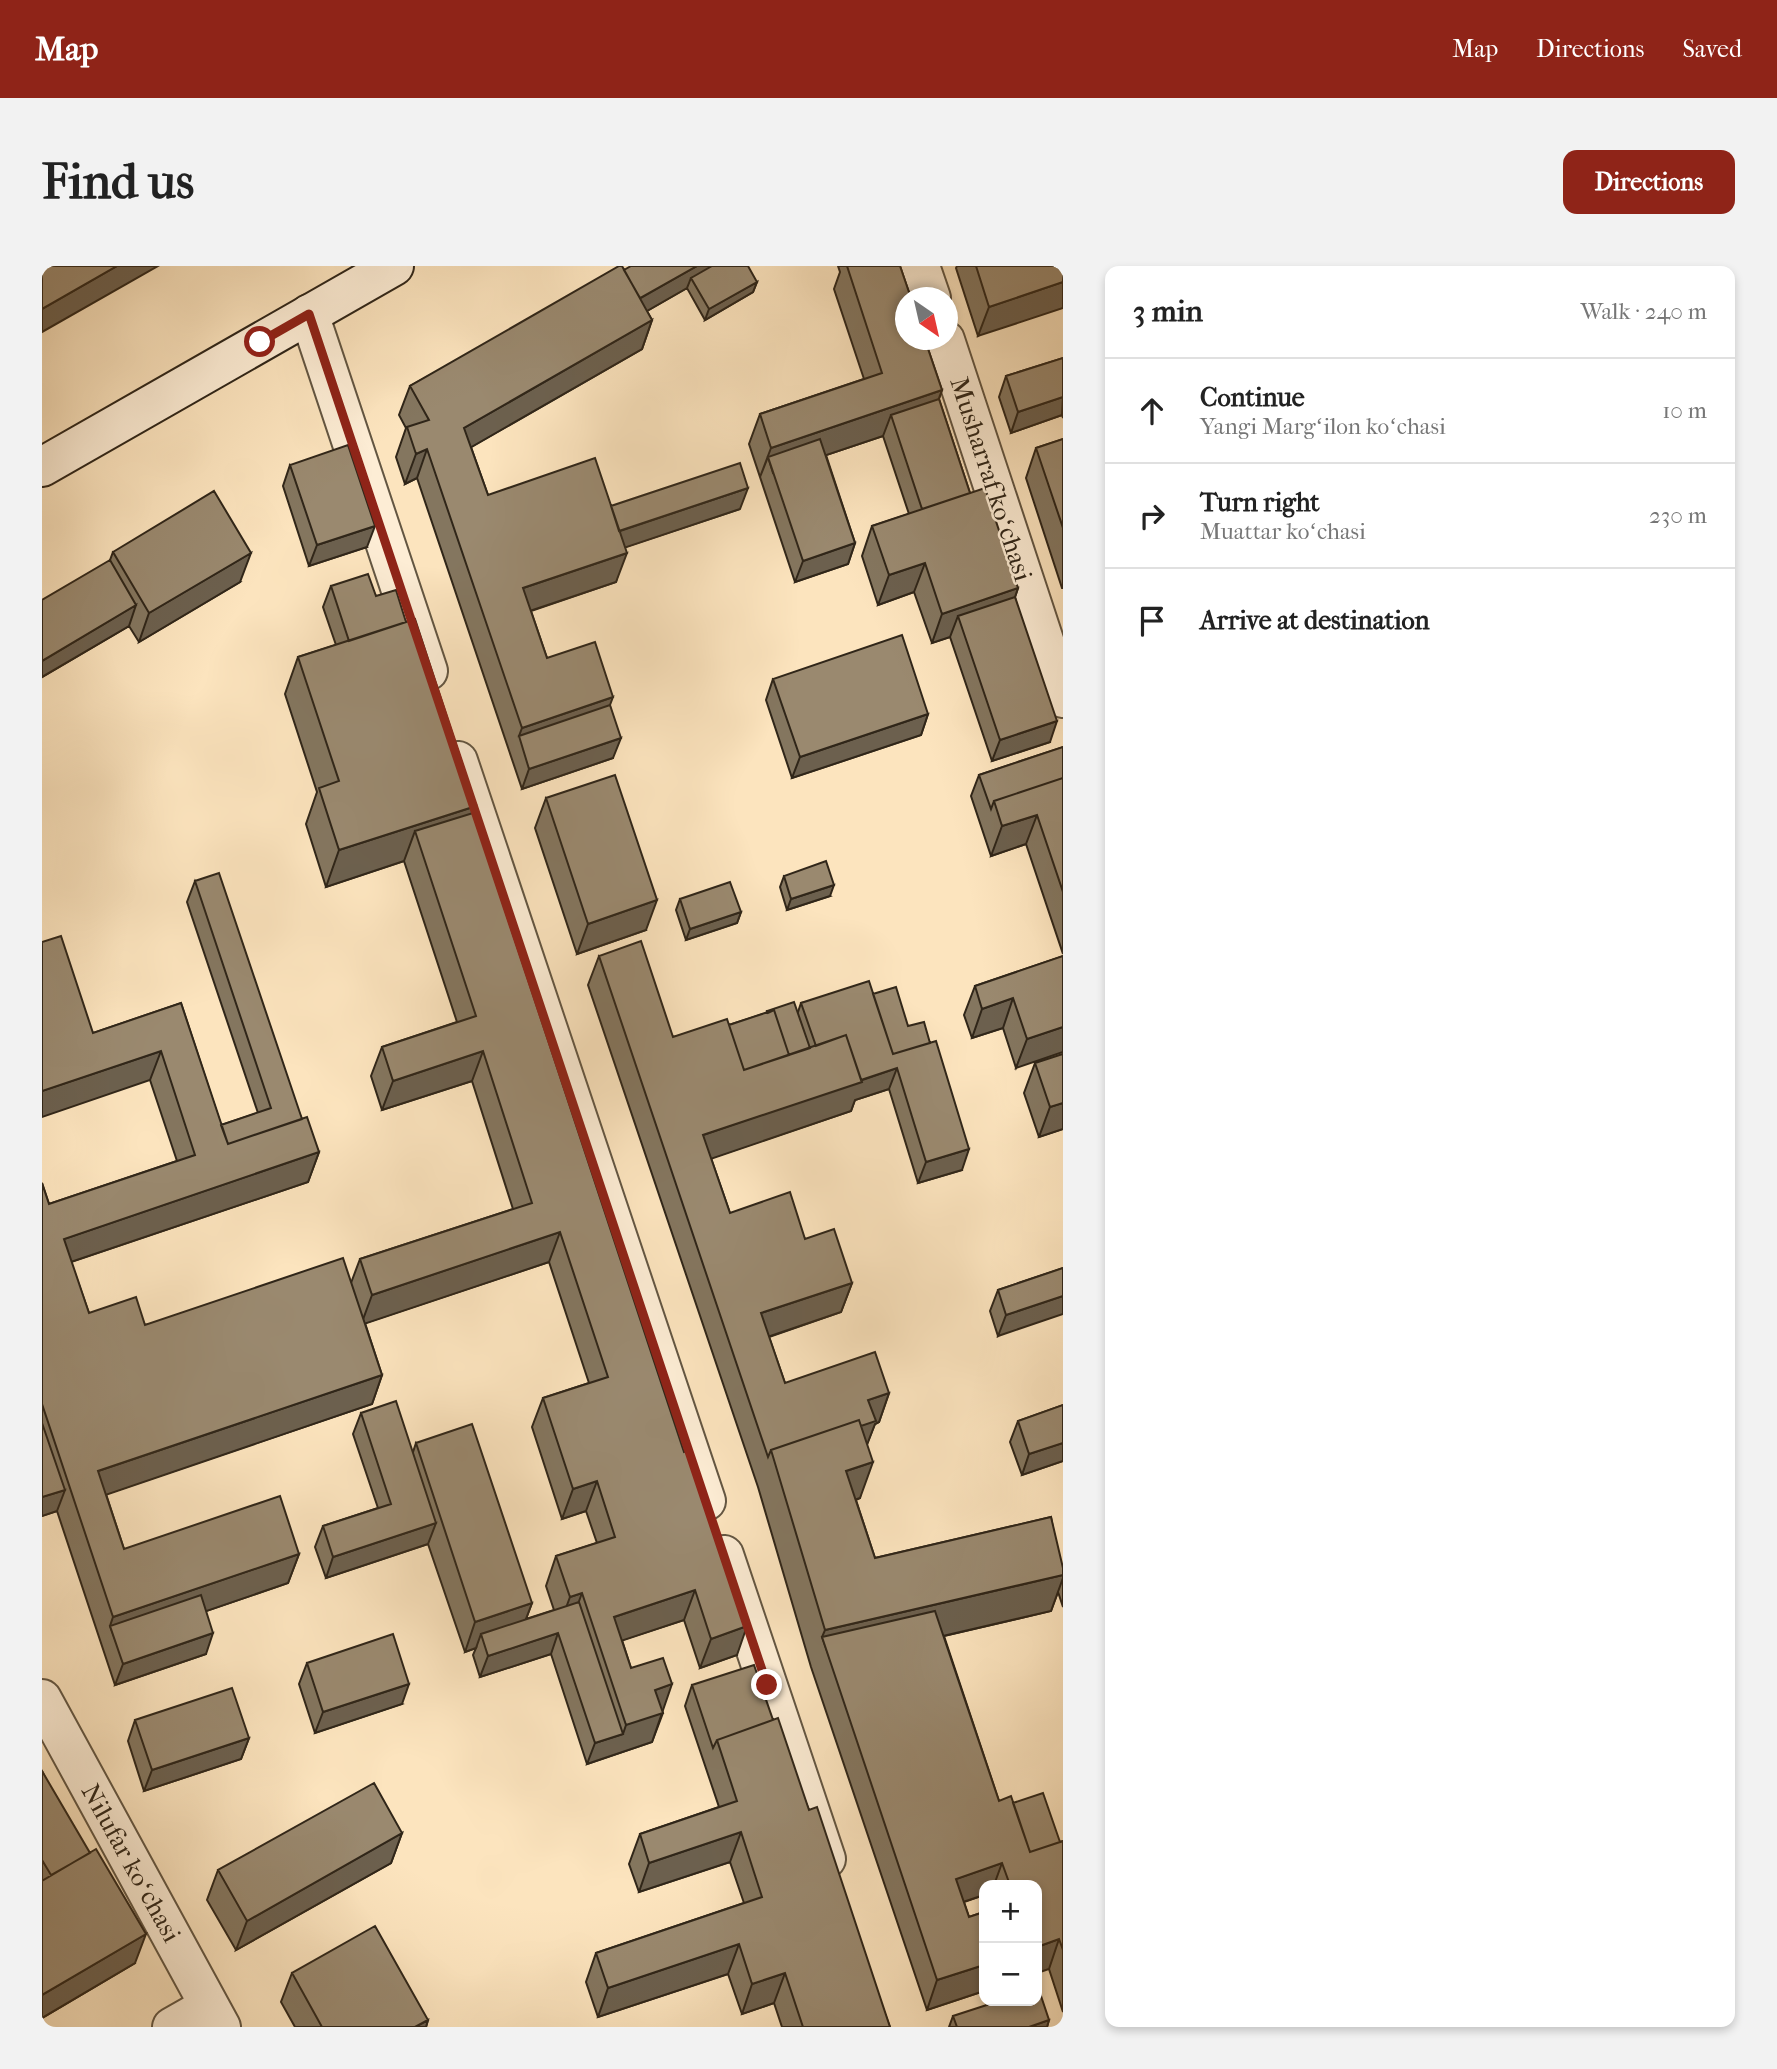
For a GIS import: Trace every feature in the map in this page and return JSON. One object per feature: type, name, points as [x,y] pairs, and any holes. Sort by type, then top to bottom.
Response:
[{"type":"street","points":[[42,467],[394,266]]},
{"type":"street","points":[[920,266],[927,287]]},
{"type":"street","points":[[309,314],[837,1894]]},
{"type":"street","name":"Musharraf koʻchasi","points":[[947,350],[1063,698]]},
{"type":"street","name":"Nilufar koʻchasi","points":[[42,1699],[215,2017]]},
{"type":"street","points":[[172,2027],[215,2017]]},
{"type":"building","points":[[42,266],[117,266],[42,309]]},
{"type":"building","points":[[622,266],[652,320],[464,428],[488,495],[595,458],[627,553],[523,588],[547,658],[595,642],[613,697],[522,728],[427,449],[416,454],[407,427],[429,420],[410,386]]},
{"type":"building","points":[[631,266],[697,266],[640,298],[624,270]]},
{"type":"building","points":[[712,266],[748,266],[757,282],[709,309],[691,278]]},
{"type":"building","points":[[847,266],[900,266],[907,287],[895,287],[895,350],[928,350],[942,390],[771,448],[760,414],[882,373]]},
{"type":"building","points":[[976,266],[1063,266],[1063,282],[989,307]]},
{"type":"building","points":[[1063,358],[1063,397],[1018,412],[1006,376]]},
{"type":"building","points":[[939,399],[970,493],[922,509],[891,415]]},
{"type":"building","points":[[820,439],[855,543],[803,561],[768,457]]},
{"type":"building","points":[[1063,439],[1063,528],[1036,448]]},
{"type":"building","points":[[348,445],[375,526],[317,545],[290,465]]},
{"type":"building","points":[[740,463],[748,488],[619,531],[611,506]]},
{"type":"building","points":[[985,488],[1018,588],[942,614],[925,563],[889,575],[872,526]]},
{"type":"building","points":[[214,491],[251,553],[149,613],[113,552]]},
{"type":"building","points":[[110,560],[136,605],[42,661],[42,600]]},
{"type":"building","points":[[368,574],[376,596],[396,590],[406,622],[349,641],[331,586]]},
{"type":"building","points":[[1015,597],[1057,721],[1000,740],[958,616]]},
{"type":"building","points":[[415,619],[476,806],[339,850],[319,788],[339,781],[298,657]]},
{"type":"building","points":[[902,635],[928,714],[800,757],[773,679]]},
{"type":"building","points":[[610,705],[621,738],[529,769],[519,736]]},
{"type":"building","points":[[1063,747],[1063,778],[994,801],[991,809],[979,775]]},
{"type":"building","points":[[615,775],[657,900],[588,924],[546,798]]},
{"type":"building","points":[[1063,778],[1063,892],[1037,815],[1002,826],[994,801]]},
{"type":"building","points":[[473,813],[684,1452],[689,1450],[747,1626],[711,1639],[695,1590],[614,1617],[631,1668],[663,1658],[672,1684],[655,1690],[663,1713],[626,1725],[582,1593],[570,1597],[556,1556],[615,1537],[597,1481],[573,1489],[543,1398],[608,1377],[560,1232],[372,1295],[360,1259],[532,1203],[483,1051],[393,1081],[382,1047],[476,1016],[415,831]]},
{"type":"building","points":[[826,861],[834,885],[791,899],[784,876]]},
{"type":"building","points":[[219,873],[302,1119],[228,1144],[221,1125],[271,1108],[195,881]]},
{"type":"building","points":[[730,882],[741,912],[690,929],[680,899]]},
{"type":"building","points":[[61,936],[93,1033],[181,1003],[228,1144],[307,1117],[319,1152],[64,1239],[89,1313],[136,1297],[145,1325],[343,1258],[382,1375],[98,1471],[124,1549],[280,1496],[299,1554],[113,1617],[42,1404],[42,1183],[49,1204],[195,1155],[161,1051],[42,1091],[42,942]]},
{"type":"building","points":[[641,941],[673,1037],[727,1019],[744,1070],[846,1035],[862,1082],[703,1135],[730,1213],[790,1192],[805,1239],[834,1229],[852,1283],[761,1313],[785,1383],[875,1352],[889,1393],[868,1400],[876,1421],[861,1426],[859,1420],[771,1450],[768,1457],[599,956]]},
{"type":"building","points":[[1063,956],[1063,1027],[1027,1039],[1013,998],[982,1009],[975,986]]},
{"type":"building","points":[[869,981],[893,1054],[936,1041],[969,1149],[926,1162],[897,1068],[861,1080],[846,1035],[816,1046],[801,1003]]},
{"type":"building","points":[[896,987],[908,1026],[924,1022],[930,1043],[893,1054],[873,994]]},
{"type":"building","points":[[794,1002],[810,1048],[789,1055],[774,1010],[768,1013],[767,1011]]},
{"type":"building","points":[[774,1010],[789,1055],[744,1070],[729,1025]]},
{"type":"building","points":[[1063,1054],[1063,1103],[1050,1107],[1035,1063]]},
{"type":"building","points":[[1063,1268],[1063,1296],[1006,1315],[998,1290]]},
{"type":"building","points":[[396,1401],[436,1523],[333,1557],[323,1526],[391,1504],[361,1413]]},
{"type":"building","points":[[1063,1405],[1063,1443],[1029,1454],[1018,1421]]},
{"type":"building","points":[[859,1420],[873,1462],[846,1471],[875,1558],[1051,1517],[1063,1575],[825,1630],[771,1450]]},
{"type":"building","points":[[42,1423],[65,1490],[42,1497]]},
{"type":"building","points":[[472,1424],[532,1603],[475,1622],[416,1443]]},
{"type":"building","points":[[201,1595],[213,1633],[123,1664],[110,1626]]},
{"type":"building","points":[[579,1602],[623,1734],[595,1743],[558,1633],[488,1656],[481,1634]]},
{"type":"building","points":[[935,1611],[999,1801],[1011,1796],[1030,1852],[1063,1841],[1063,1950],[1059,1939],[1042,1945],[1042,1880],[1008,1880],[1002,1863],[956,1879],[969,1917],[979,1914],[979,1967],[937,1980],[822,1637]]},
{"type":"building","points":[[393,1634],[409,1684],[323,1712],[307,1663]]},
{"type":"building","points":[[754,1665],[773,1720],[717,1740],[713,1748],[692,1685]]},
{"type":"building","points":[[232,1688],[249,1738],[152,1770],[135,1720]]},
{"type":"building","points":[[778,1718],[809,1810],[817,1807],[890,2027],[803,2027],[785,1973],[752,1984],[739,1944],[608,1988],[596,1953],[762,1897],[741,1832],[649,1863],[640,1834],[737,1801],[717,1740]]},
{"type":"building","points":[[42,1771],[90,1853],[51,1875],[42,1860]]},
{"type":"building","points":[[374,1783],[402,1833],[247,1921],[218,1870]]},
{"type":"building","points":[[1043,1793],[1060,1842],[1030,1852],[1013,1803]]},
{"type":"building","points":[[96,1849],[146,1934],[42,1995],[42,1881]]},
{"type":"building","points":[[375,1926],[428,2020],[415,2027],[322,2027],[292,1973]]},
{"type":"building","points":[[1042,1999],[1049,2020],[1029,2027],[957,2027],[953,2016],[984,2006],[1042,2006]]},
{"type":"route","points":[[260,342],[309,314],[767,1685]]}]
